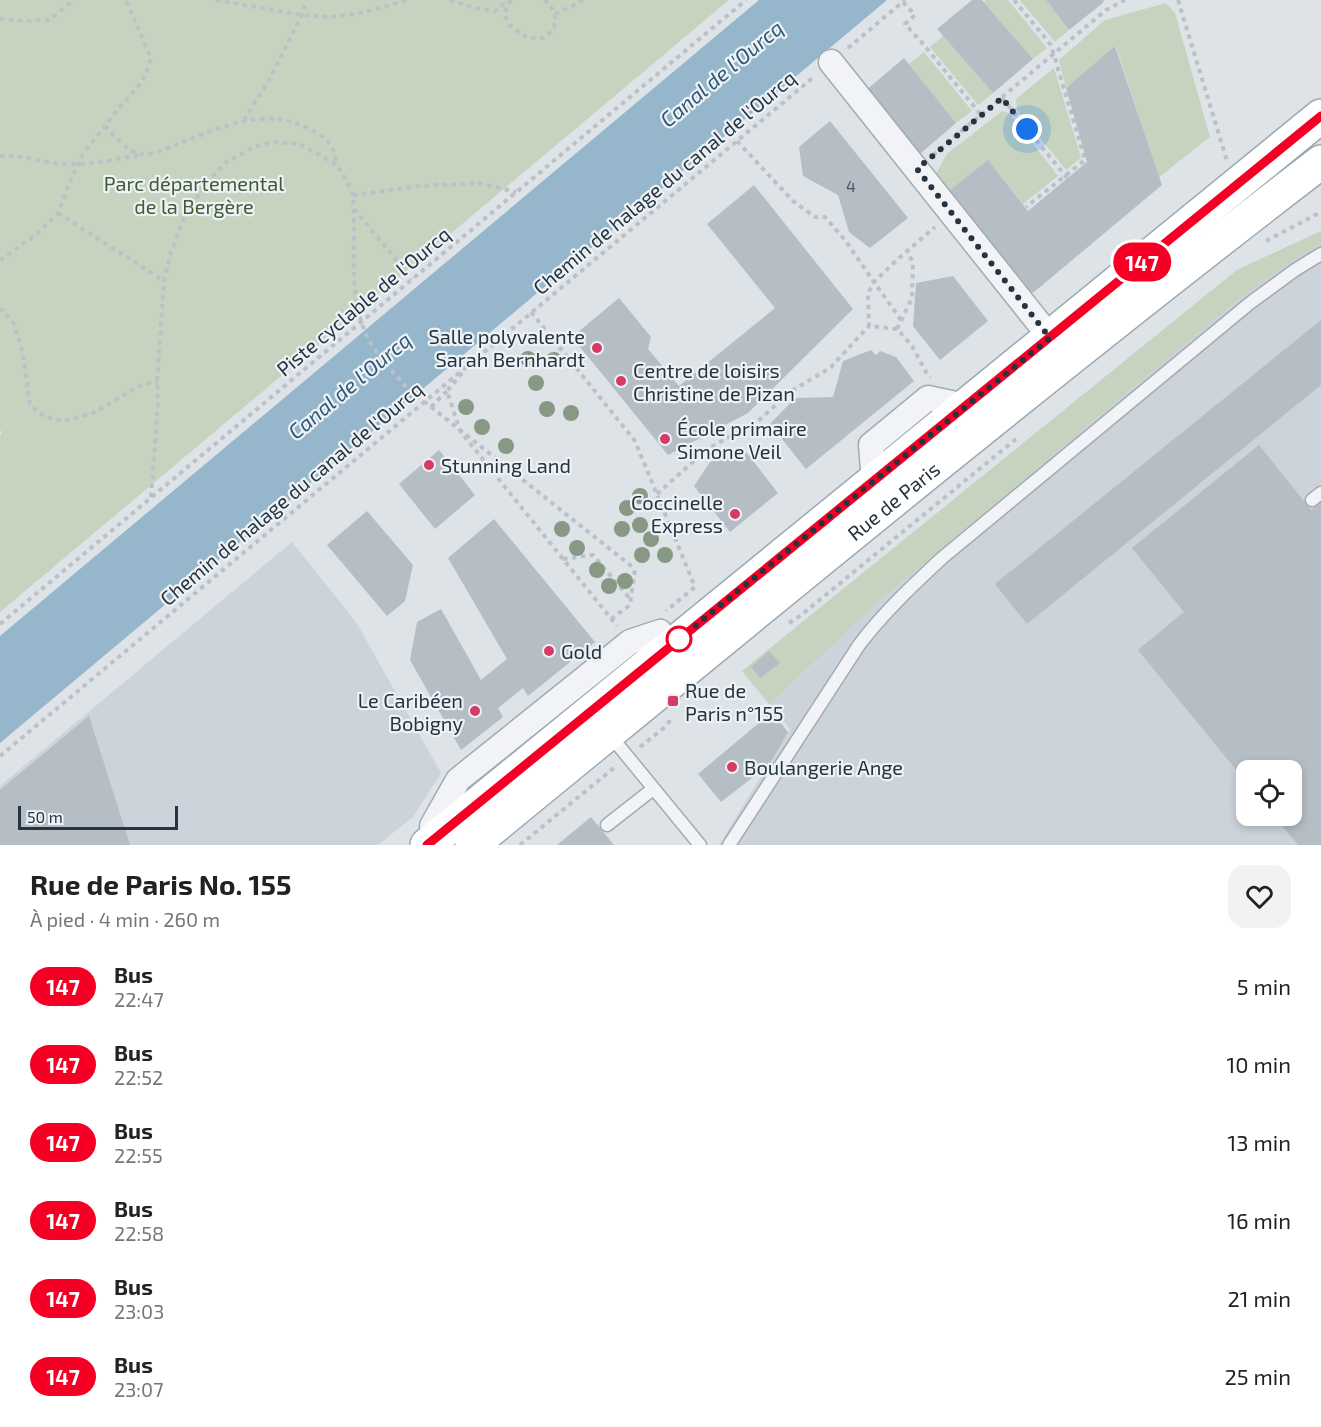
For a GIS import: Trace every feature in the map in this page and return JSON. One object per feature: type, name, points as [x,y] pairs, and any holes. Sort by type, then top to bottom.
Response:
[{"type":"main road","name":"Rue de Paris","points":[[429,836],[671,645],[1321,116]]},
{"type":"main road","name":"Rue de Paris","points":[[472,845],[688,667],[1181,270],[1321,162]]},
{"type":"street","points":[[831,62],[1050,338]]},
{"type":"street","points":[[429,836],[458,780],[630,642],[660,632],[671,645]]},
{"type":"lane","points":[[729,845],[859,645],[900,596],[942,558],[1250,303],[1295,270],[1321,255]]},
{"type":"lane","points":[[608,733],[700,845]]},
{"type":"lane","points":[[607,825],[653,789]]},
{"type":"path","points":[[0,19],[49,20],[74,0]]},
{"type":"path","points":[[0,260],[37,234],[58,213],[83,154],[146,74],[151,58],[126,0]]},
{"type":"path","points":[[216,0],[302,15],[329,17],[361,13],[408,0]]},
{"type":"path","points":[[244,120],[269,80],[302,15],[306,0]]},
{"type":"path","points":[[450,0],[474,8],[495,11],[509,0]]},
{"type":"path","points":[[509,0],[504,13],[509,25],[527,38],[544,38],[554,27],[555,14],[548,2],[544,0]]},
{"type":"path","points":[[555,14],[582,0]]},
{"type":"path","name":"Piste cyclable de l'Ourcq","points":[[0,624],[746,0]]},
{"type":"path","points":[[1014,0],[1051,45],[1084,160],[1066,177],[1026,207]]},
{"type":"path","points":[[917,169],[1106,10],[1125,0]]},
{"type":"path","points":[[1178,0],[1233,188]]},
{"type":"path","points":[[904,1],[915,15],[905,24],[981,115]]},
{"type":"path","name":"Chemin de halage du canal de l'Ourcq","points":[[0,756],[904,1]]},
{"type":"path","points":[[1002,98],[1066,177]]},
{"type":"path","points":[[0,156],[12,155],[66,164],[96,163],[161,150],[244,120],[278,118],[314,131],[332,146],[337,165],[353,195],[354,299],[369,340],[381,359],[406,387],[635,569],[630,604],[611,619]]},
{"type":"path","points":[[105,126],[134,153],[147,154]]},
{"type":"path","points":[[737,141],[793,201],[815,217],[825,217],[852,249],[901,320]]},
{"type":"path","points":[[151,498],[164,281],[171,252],[184,218],[203,187],[225,163],[254,147],[274,142],[300,144],[337,165]]},
{"type":"path","points":[[353,195],[420,186],[479,183],[517,192]]},
{"type":"path","points":[[354,208],[412,279]]},
{"type":"path","points":[[1263,242],[1321,212]]},
{"type":"path","points":[[58,213],[164,281]]},
{"type":"path","points":[[657,494],[706,450],[759,420],[793,390],[830,368],[869,326],[868,292],[874,282],[952,213]]},
{"type":"path","points":[[897,329],[912,298],[913,263],[907,251]]},
{"type":"path","points":[[0,308],[14,324],[23,354],[30,405],[45,417],[63,421],[91,414],[143,384],[157,382]]},
{"type":"path","points":[[531,312],[635,441],[695,587],[663,615]]},
{"type":"path","points":[[869,326],[897,329],[912,346],[926,372]]},
{"type":"path","points":[[430,407],[447,391],[468,365]]},
{"type":"path","points":[[447,391],[460,431],[630,642]]},
{"type":"path","points":[[562,559],[593,555],[631,600]]},
{"type":"shaded area","points":[[1321,231],[1321,845],[719,845],[790,729],[742,671],[1237,270]]},
{"type":"shaded area","points":[[292,542],[356,622],[441,773],[413,817],[378,845],[0,845],[0,786]]},
{"type":"green space","name":"Parc départemental de la Bergère","points":[[0,0],[729,0],[0,612],[0,436],[2,433],[0,430]]},
{"type":"green space","points":[[986,0],[1008,0],[1047,48],[1033,59],[984,2]]},
{"type":"green space","points":[[1020,0],[1046,0],[1069,30],[1055,42]]},
{"type":"green space","points":[[1166,3],[1175,13],[1210,137],[1159,177],[1116,46],[1066,88],[1059,60],[1105,20]]},
{"type":"green space","points":[[943,36],[993,93],[978,105],[930,47]]},
{"type":"green space","points":[[924,52],[972,111],[956,123],[909,64]]},
{"type":"green space","points":[[1054,68],[1081,158],[1066,170],[1017,110],[1016,99]]},
{"type":"green space","points":[[1002,111],[1010,114],[1058,176],[1023,204],[988,160],[946,193],[934,177],[947,154]]},
{"type":"green space","points":[[1321,231],[1321,244],[1296,258],[1235,302],[880,600],[769,704],[742,671],[1237,270]]},
{"type":"water","name":"Canal de l'Ourcq","points":[[759,0],[887,0],[0,743],[0,636]]},
{"type":"building","points":[[972,0],[982,0],[1033,59],[993,93],[937,29]]},
{"type":"building","points":[[1046,0],[1103,0],[1104,2],[1069,30]]},
{"type":"building","points":[[1115,46],[1162,185],[1034,292],[1025,295],[946,193],[988,160],[1028,211],[1087,162],[1066,88]]},
{"type":"building","points":[[904,58],[956,123],[914,159],[863,93]]},
{"type":"building","points":[[830,121],[908,218],[870,248],[849,232],[838,195],[803,176],[799,147]]},
{"type":"building","points":[[754,185],[853,309],[748,413],[668,455],[572,337],[619,298],[651,337],[648,349],[679,386],[775,308],[707,224]]},
{"type":"building","points":[[953,276],[988,321],[940,360],[913,326],[916,283]]},
{"type":"building","points":[[1321,320],[1321,385],[1027,624],[995,584]]},
{"type":"building","points":[[871,350],[876,355],[880,351],[896,357],[914,381],[806,469],[770,424],[795,398],[833,397],[843,361]]},
{"type":"building","points":[[1259,445],[1311,510],[1321,502],[1321,845],[1298,845],[1282,826],[1302,826],[1302,760],[1236,760],[1236,770],[1138,650],[1184,612],[1132,548]]},
{"type":"building","points":[[439,450],[475,495],[435,529],[399,484]]},
{"type":"building","points":[[746,452],[778,493],[730,532],[694,486],[710,462]]},
{"type":"building","points":[[367,511],[413,565],[405,601],[387,616],[327,545]]},
{"type":"building","points":[[494,519],[595,642],[528,696],[523,688],[498,708],[503,717],[461,750],[410,660],[417,622],[441,609],[481,680],[507,659],[448,558]]},
{"type":"building","points":[[769,651],[780,663],[760,678],[751,667]]},
{"type":"building","points":[[772,712],[788,732],[769,765],[721,802],[698,774]]},
{"type":"building","points":[[89,716],[130,845],[0,845],[0,790]]},
{"type":"building","points":[[591,817],[614,845],[557,845]]},
{"type":"bus line","name":"147","points":[[427,845],[1321,116]]},
{"type":"place","name":"Salle polyvalente Sarah Bernhardt","points":[[597,348]]},
{"type":"place","name":"Centre de loisirs Christine de Pizan","points":[[621,381]]},
{"type":"place","name":"École primaire Simone Veil","points":[[665,439]]},
{"type":"place","name":"Stunning Land","points":[[429,465]]},
{"type":"place","name":"Coccinelle Express","points":[[735,514]]},
{"type":"place","name":"Gold","points":[[549,651]]},
{"type":"place","name":"Rue de Paris n°155","points":[[673,701]]},
{"type":"place","name":"Le Caribéen Bobigny","points":[[475,711]]},
{"type":"place","name":"Boulangerie Ange","points":[[732,767]]},
{"type":"route","points":[[679,639],[1050,338],[917,169],[1002,98],[1027,129]]}]
